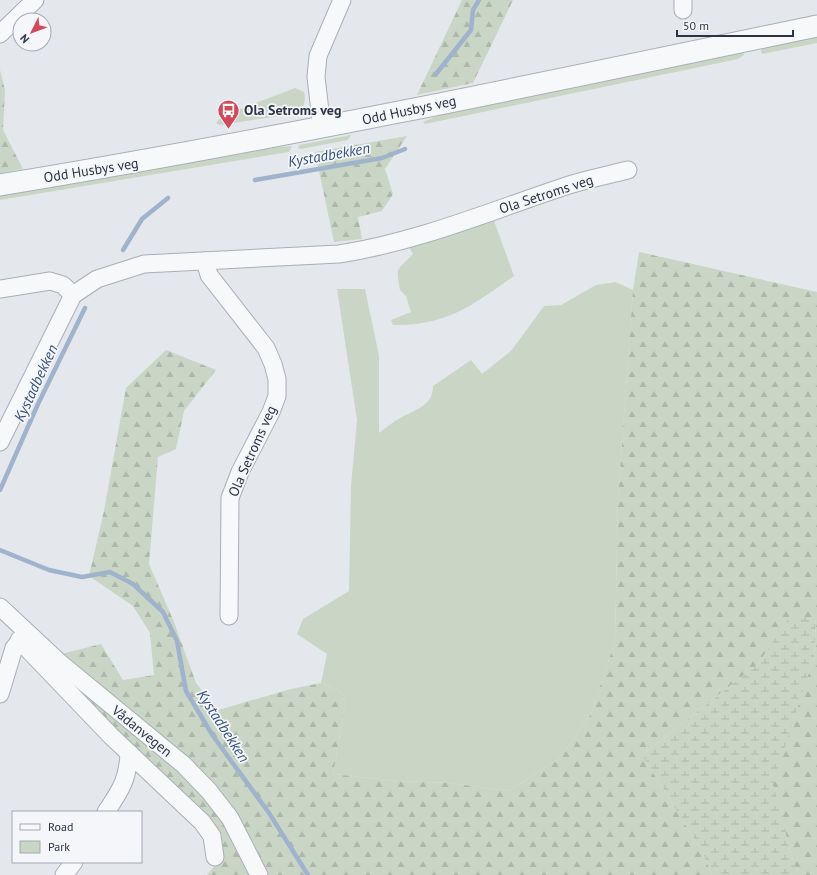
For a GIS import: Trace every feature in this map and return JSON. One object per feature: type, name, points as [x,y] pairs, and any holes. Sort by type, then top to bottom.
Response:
[{"type":"street","points":[[0,34],[35,0]]},
{"type":"street","points":[[322,128],[316,77],[318,56],[342,0]]},
{"type":"street","name":"Odd Husbys veg","points":[[0,185],[322,128],[817,26]]},
{"type":"street","name":"Ola Setroms veg","points":[[72,295],[97,279],[144,264],[339,254],[368,250],[460,222],[570,184],[628,170]]},
{"type":"street","name":"Ola Setroms veg","points":[[205,261],[209,275],[266,348],[273,364],[277,379],[277,396],[271,412],[240,472],[230,498],[229,616]]},
{"type":"street","points":[[0,289],[50,281],[63,286],[72,295],[0,442]]},
{"type":"street","name":"Vådanvegen","points":[[0,607],[22,636],[129,753],[202,822],[212,836],[215,857]]},
{"type":"street","points":[[0,694],[14,648],[22,636]]},
{"type":"street","name":"Vådanvegen","points":[[22,636],[59,662],[184,765],[209,791],[230,818],[259,875]]},
{"type":"street","name":"Vådanvegen","points":[[107,811],[128,772],[129,753]]},
{"type":"street","points":[[64,875],[73,863]]},
{"type":"green space","points":[[462,0],[513,0],[473,83],[417,95]]},
{"type":"green space","points":[[817,37],[817,43],[762,54],[761,52],[761,50],[768,47]]},
{"type":"green space","points":[[743,52],[744,55],[738,59],[425,124],[423,122],[442,114]]},
{"type":"green space","points":[[0,70],[5,90],[3,130],[23,169],[0,173]]},
{"type":"green space","points":[[295,88],[304,92],[305,95],[303,106],[299,113],[220,125],[216,123],[222,116]]},
{"type":"green space","points":[[351,135],[348,140],[301,149],[298,148],[299,145]]},
{"type":"green space","points":[[407,136],[385,169],[393,194],[382,211],[358,217],[362,239],[334,242],[315,152]]},
{"type":"green space","points":[[292,146],[289,152],[0,200],[0,194],[251,149]]},
{"type":"green space","points":[[493,218],[514,276],[472,305],[444,318],[429,322],[393,325],[391,320],[411,312],[406,296],[400,290],[398,276],[401,266],[413,254],[409,247]]},
{"type":"green space","points":[[639,252],[817,292],[817,875],[803,875],[794,865],[772,784],[814,657],[816,619],[790,617],[758,664],[642,755],[703,853],[712,875],[207,875],[216,864],[212,827],[45,663],[61,654],[101,644],[123,680],[154,675],[150,633],[133,606],[89,576],[104,511],[126,388],[166,350],[216,370],[184,411],[176,449],[158,457],[149,564],[174,622],[196,683],[218,710],[291,689],[321,683],[341,692],[346,702],[333,774],[399,781],[450,783],[509,791],[560,758],[591,714],[615,641],[618,500],[633,290]]},
{"type":"green space","points":[[616,282],[633,290],[618,500],[615,641],[591,714],[560,758],[509,791],[450,783],[399,781],[333,774],[346,702],[341,692],[321,683],[327,654],[297,634],[303,619],[349,591],[351,486],[357,420],[337,289],[365,289],[379,356],[379,433],[396,420],[423,406],[430,398],[433,386],[471,360],[482,374],[511,351],[544,306],[561,305],[596,285]]},
{"type":"green space","points":[[790,616],[816,618],[814,657],[773,784],[794,865],[803,875],[712,875],[703,853],[642,755],[758,664]]},
{"type":"waterway","name":"Kystadbekken","points":[[436,74],[471,30],[473,10],[479,0]]},
{"type":"waterway","name":"Kystadbekken","points":[[255,180],[382,158],[405,149]]},
{"type":"waterway","name":"Kystadbekken","points":[[123,250],[142,219],[168,198]]},
{"type":"waterway","name":"Kystadbekken","points":[[0,490],[38,404],[85,308]]},
{"type":"waterway","name":"Kystadbekken","points":[[0,550],[49,570],[82,577],[110,572],[133,584],[163,612],[177,641],[186,691],[213,736],[269,813],[308,875]]},
{"type":"place","name":"Ola Setroms veg","points":[[228,130]]}]
